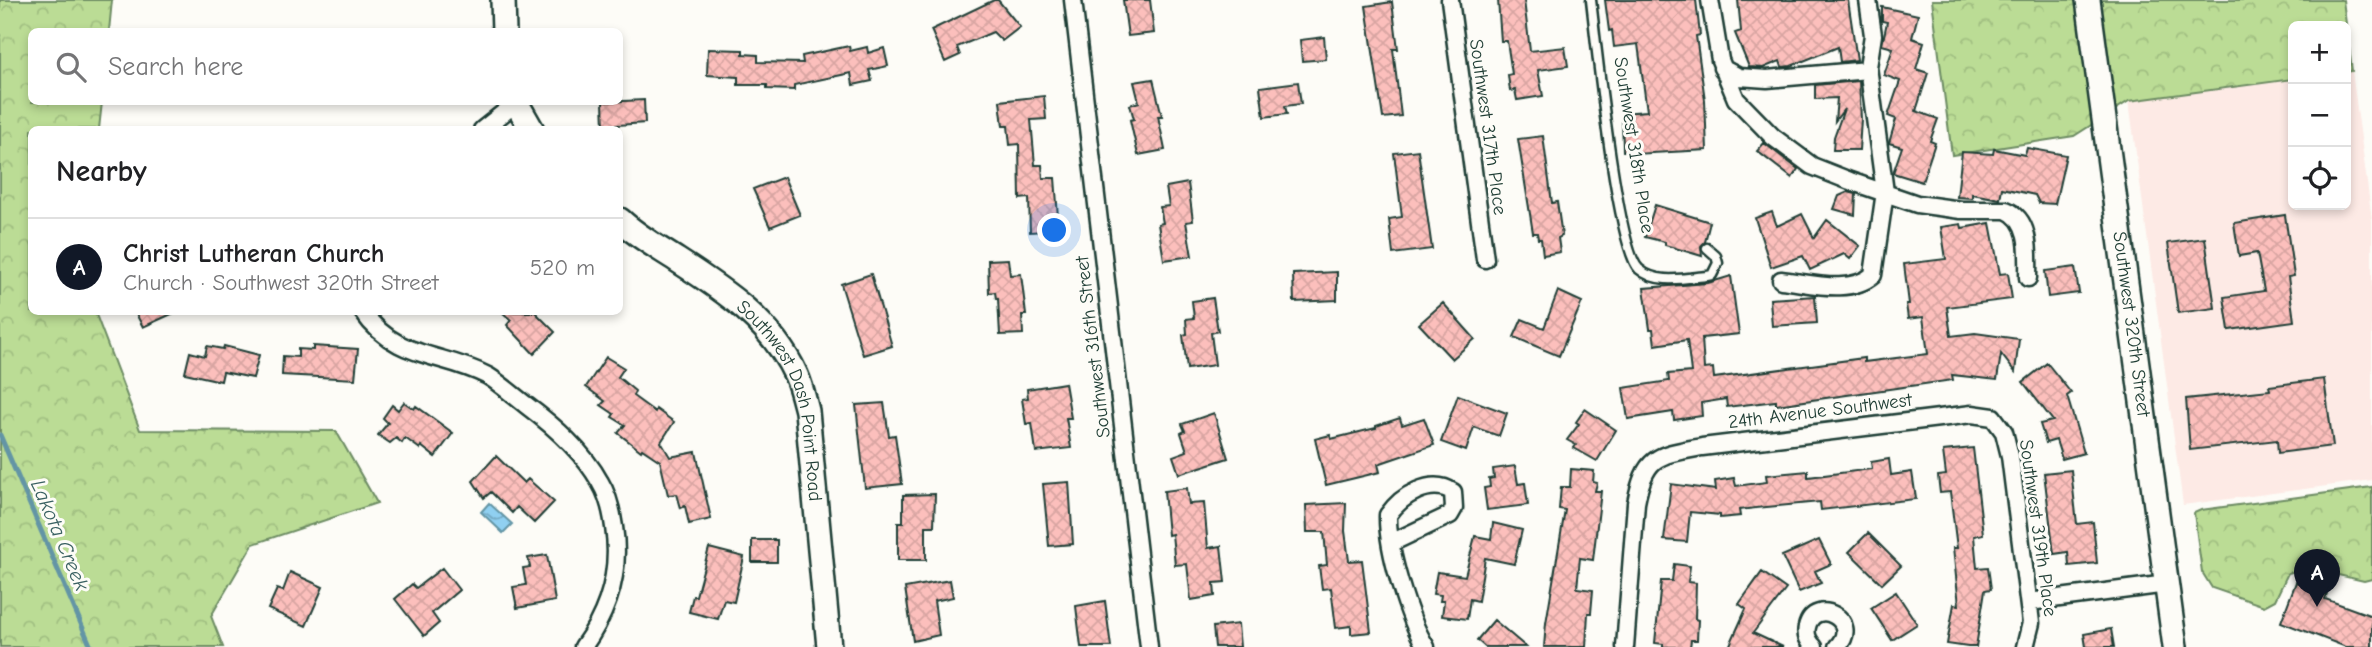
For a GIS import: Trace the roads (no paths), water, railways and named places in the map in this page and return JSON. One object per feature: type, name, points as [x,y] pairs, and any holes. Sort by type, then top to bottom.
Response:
[{"type":"main road","points":[[503,0],[503,28]]},
{"type":"main road","name":"Southwest 320th Street","points":[[2088,0],[2175,647]]},
{"type":"main road","points":[[518,105],[530,126]]},
{"type":"main road","name":"Southwest Dash Point Road","points":[[623,223],[634,233],[749,310],[769,332],[796,376],[807,411],[829,647]]},
{"type":"street","name":"Southwest 316th Street","points":[[1073,0],[1149,647]]},
{"type":"street","name":"Southwest 317th Place","points":[[1450,0],[1485,259]]},
{"type":"street","points":[[1710,0],[1722,68],[1736,99],[1773,137],[1812,166],[1917,204],[1972,211],[2013,212],[2025,233],[2028,278]]},
{"type":"street","points":[[1781,280],[1849,286],[1863,284],[1873,275],[1885,192],[1868,70],[1873,35],[1868,0]]},
{"type":"street","points":[[1722,68],[1739,77],[1767,79],[1868,70]]},
{"type":"street","points":[[487,126],[512,105]]},
{"type":"street","points":[[365,315],[374,328],[398,345],[488,377],[558,432],[601,482],[612,513],[618,551],[615,579],[607,607],[583,647]]},
{"type":"street","name":"24th Avenue Southwest","points":[[1625,647],[1636,503],[1643,477],[1653,461],[1668,454],[1695,449],[1937,417],[1972,414],[1993,417]]},
{"type":"street","name":"Southwest 319th Place","points":[[1993,417],[2004,432],[2010,456],[2031,623],[2025,647]]},
{"type":"street","points":[[1391,543],[1409,611],[1417,633],[1426,647]]},
{"type":"street","points":[[2029,602],[2167,584]]},
{"type":"street","points":[[1814,647],[1808,641],[1806,629],[1812,617],[1824,612],[1836,616],[1844,625],[1844,638],[1837,647]]},
{"type":"lane","name":"Southwest 318th Place","points":[[1591,0],[1616,193],[1633,260],[1642,271],[1656,278],[1707,276],[1712,275],[1718,263],[1717,256],[1707,248]]},
{"type":"water","points":[[489,503],[512,524],[503,533],[481,512]]},
{"type":"waterway","name":"Lakota Creek","points":[[0,435],[91,647]]},
{"type":"place","name":"Christ Lutheran Church","points":[[2317,607]]}]
